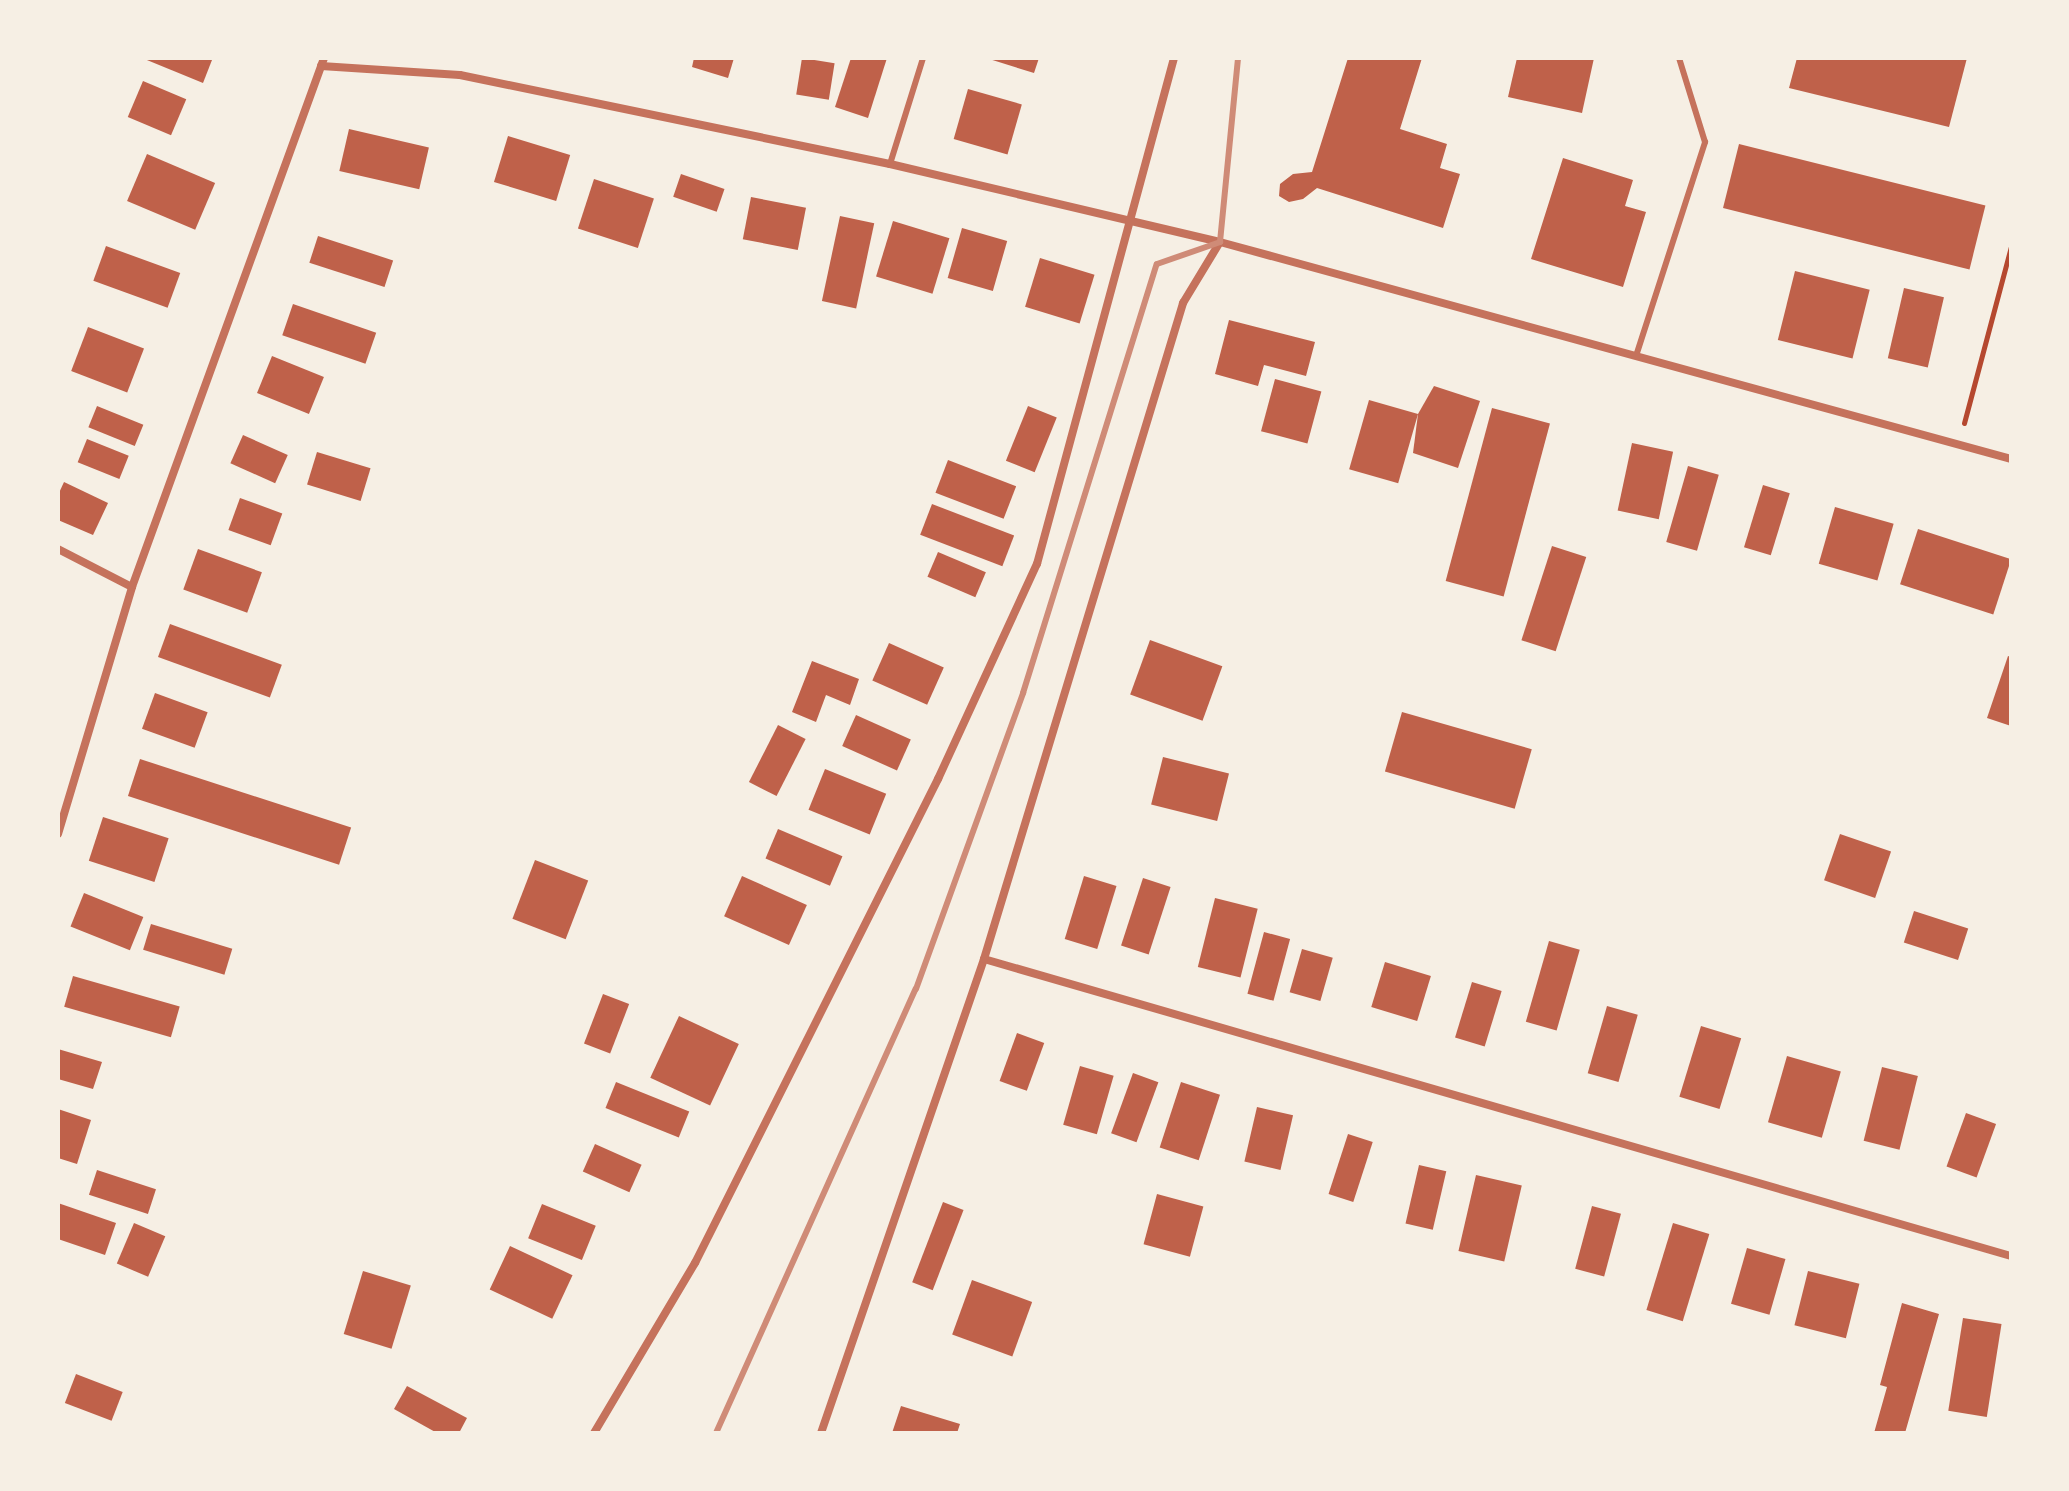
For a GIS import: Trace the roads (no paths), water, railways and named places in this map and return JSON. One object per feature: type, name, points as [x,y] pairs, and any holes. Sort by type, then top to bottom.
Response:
[{"type":"street","points":[[594,1433],[695,1263],[938,779],[1037,564],[1174,58]]},
{"type":"street","points":[[58,834],[132,587],[322,62],[460,75],[890,164],[1220,242],[2011,459]]},
{"type":"street","points":[[821,1433],[984,959],[1183,303],[1220,242]]},
{"type":"street","points":[[58,549],[132,587]]},
{"type":"street","points":[[984,959],[2011,1256]]},
{"type":"lane","points":[[890,164],[923,58]]},
{"type":"lane","points":[[1636,356],[1705,142],[1679,58]]},
{"type":"railway","points":[[716,1433],[916,989],[1023,693],[1157,264],[1220,242],[1238,58]]}]
